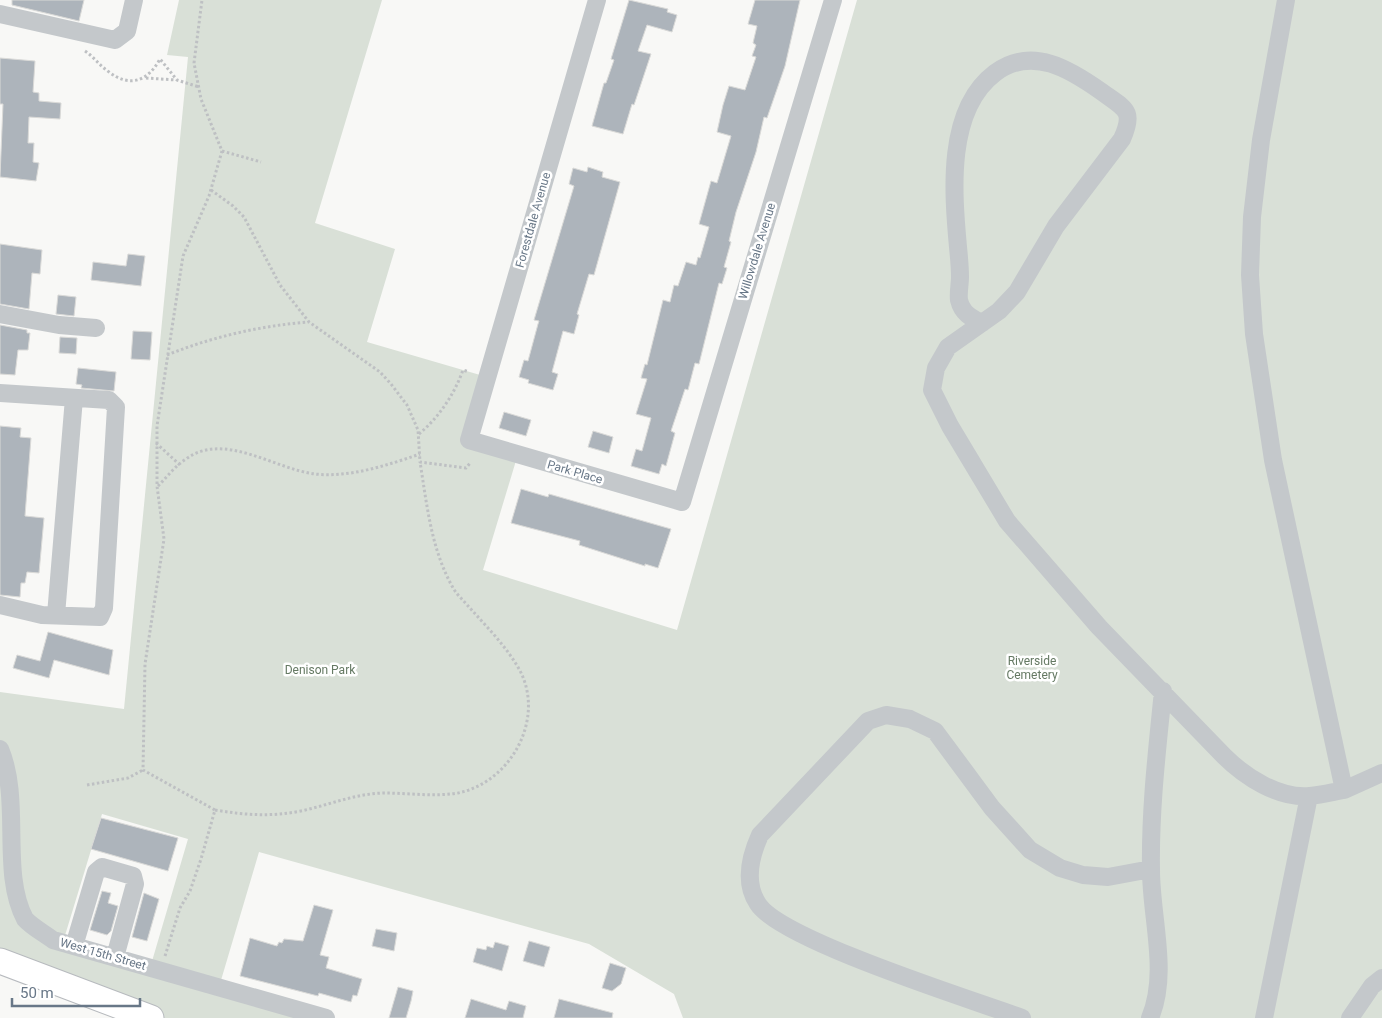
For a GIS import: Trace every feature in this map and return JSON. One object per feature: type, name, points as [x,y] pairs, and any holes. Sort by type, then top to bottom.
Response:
[{"type":"highway","points":[[0,961],[151,1018]]},
{"type":"street","points":[[0,14],[116,40],[127,31],[134,0]]},
{"type":"street","name":"Forestdale Avenue","points":[[468,440],[597,0]]},
{"type":"street","name":"Willowdale Avenue","points":[[682,502],[833,0]]},
{"type":"street","points":[[1286,0],[1261,140],[1252,217],[1250,275],[1254,334],[1273,460],[1344,790]]},
{"type":"street","points":[[982,322],[965,313],[959,300],[960,275],[954,213],[956,158],[961,128],[971,99],[985,80],[1003,67],[1027,60],[1050,63],[1073,72],[1111,98],[1127,112],[1130,119],[1128,125],[1122,139],[1056,226],[1017,292],[999,311],[948,347],[936,368],[932,390],[950,426],[1007,521],[1099,627],[1241,773],[1290,795],[1309,796],[1344,790],[1381,778]]},
{"type":"street","points":[[0,314],[59,325],[96,328]]},
{"type":"street","points":[[0,393],[109,400],[116,407],[104,608],[100,616],[49,615],[0,605]]},
{"type":"street","points":[[49,615],[74,398]]},
{"type":"street","name":"Park Place","points":[[468,440],[682,502]]},
{"type":"street","points":[[1150,1018],[1159,984],[1151,869],[1153,784],[1163,691]]},
{"type":"street","points":[[1022,1018],[813,940],[777,921],[758,906],[750,890],[749,876],[752,858],[760,835],[868,721],[886,715],[910,719],[935,731],[992,808],[1030,850],[1060,868],[1083,875],[1108,877],[1151,869]]},
{"type":"street","name":"West 15th Street","points":[[0,749],[4,758],[7,784],[8,870],[13,899],[26,920],[53,940],[326,1018]]},
{"type":"street","points":[[1264,1018],[1309,796]]},
{"type":"street","points":[[74,946],[96,872],[102,866],[133,876],[135,884],[115,958]]},
{"type":"street","points":[[1350,1018],[1372,986],[1382,978]]},
{"type":"path","points":[[143,770],[145,664],[164,539],[157,486],[156,443],[167,355],[183,256],[211,190],[222,151],[199,87],[194,63],[202,0]]},
{"type":"path","points":[[80,48],[108,72],[121,80],[146,78],[177,80],[199,87]]},
{"type":"path","points":[[146,78],[154,70],[160,59],[177,80]]},
{"type":"path","points":[[222,151],[261,162]]},
{"type":"path","points":[[143,770],[215,810],[250,816],[273,816],[302,811],[346,798],[380,793],[437,795],[460,792],[482,784],[505,767],[519,746],[527,724],[528,699],[520,670],[498,640],[453,589],[441,564],[430,527],[420,462],[419,434],[407,405],[380,372],[309,322],[280,285],[244,217],[233,206],[211,190]]},
{"type":"path","points":[[167,355],[203,340],[277,325],[309,322]]},
{"type":"path","points":[[419,434],[433,422],[448,401],[463,370],[469,372]]},
{"type":"path","points":[[156,443],[180,464]]},
{"type":"path","points":[[157,486],[187,458],[214,448],[236,451],[317,474],[346,473],[420,454]]},
{"type":"path","points":[[420,462],[466,468],[470,462]]},
{"type":"path","points":[[87,785],[128,778],[143,770]]},
{"type":"path","points":[[164,959],[180,908],[190,891],[198,868],[215,810]]},
{"type":"green space","name":"Riverside Cemetery","points":[[179,0],[382,0],[315,223],[395,249],[367,342],[487,377],[469,440],[518,454],[483,570],[677,630],[857,0],[1382,0],[1382,1018],[683,1018],[674,994],[589,944],[259,852],[219,987],[326,1018],[151,1018],[0,961],[0,692],[124,709],[188,57],[167,55]],"holes":[[[102,814],[188,839],[150,968],[63,942]]]},
{"type":"building","points":[[12,0],[84,0],[79,21],[12,5]]},
{"type":"building","points":[[629,0],[668,9],[667,12],[677,15],[672,32],[647,25],[638,51],[651,54],[623,134],[592,126],[604,83],[606,83],[614,60],[611,59]]},
{"type":"building","points":[[755,0],[800,0],[785,66],[767,118],[764,117],[756,152],[736,212],[729,241],[731,242],[724,267],[727,268],[722,284],[719,283],[699,364],[695,363],[688,390],[685,389],[671,431],[675,433],[666,466],[662,464],[659,474],[631,466],[636,449],[642,451],[651,418],[636,414],[647,379],[641,378],[645,364],[647,365],[663,300],[670,302],[674,285],[678,286],[686,262],[696,265],[698,257],[700,258],[709,227],[699,224],[711,181],[717,183],[731,136],[717,132],[723,105],[729,86],[745,90],[756,57],[752,56],[756,45],[753,43],[757,26],[748,24]]},
{"type":"building","points":[[0,58],[35,61],[33,92],[39,93],[39,101],[61,103],[60,119],[29,117],[28,143],[34,143],[33,162],[39,163],[36,181],[0,177],[3,104],[0,104]]},
{"type":"building","points":[[588,167],[603,172],[602,177],[620,182],[594,275],[589,274],[577,314],[579,315],[574,334],[563,331],[552,372],[558,374],[553,390],[528,383],[529,380],[519,377],[524,360],[528,361],[539,321],[534,320],[574,186],[569,184],[573,168],[587,172]]},
{"type":"building","points":[[0,244],[42,250],[40,274],[32,273],[29,309],[0,304]]},
{"type":"building","points":[[128,254],[145,256],[141,286],[91,280],[93,262],[126,266]]},
{"type":"building","points":[[58,295],[76,297],[74,316],[56,314]]},
{"type":"building","points":[[0,325],[27,330],[27,333],[30,333],[28,350],[18,350],[15,375],[0,374]]},
{"type":"building","points":[[133,331],[152,332],[150,360],[131,359]]},
{"type":"building","points":[[60,337],[77,338],[76,354],[59,353]]},
{"type":"building","points":[[78,368],[116,372],[114,391],[81,388],[82,385],[76,384]]},
{"type":"building","points":[[504,412],[531,420],[526,436],[499,428]]},
{"type":"building","points":[[0,426],[21,428],[20,437],[31,438],[25,516],[44,518],[39,573],[27,572],[25,583],[21,583],[20,597],[0,595]]},
{"type":"building","points":[[593,431],[613,437],[609,453],[588,447]]},
{"type":"building","points":[[521,489],[548,497],[549,494],[671,529],[658,568],[645,564],[645,566],[579,545],[580,541],[511,523]]},
{"type":"building","points":[[48,632],[113,650],[109,675],[54,660],[49,678],[13,668],[17,655],[40,661]]},
{"type":"building","points":[[101,818],[178,838],[168,871],[91,849]]},
{"type":"building","points":[[102,891],[111,893],[108,903],[118,906],[111,931],[107,935],[90,930]]},
{"type":"building","points":[[144,893],[159,899],[147,941],[132,937]]},
{"type":"building","points":[[314,905],[333,910],[320,955],[329,957],[326,968],[362,979],[357,996],[353,995],[351,1002],[319,993],[318,996],[240,976],[250,938],[277,946],[284,939],[303,941]]},
{"type":"building","points":[[376,929],[397,933],[394,951],[372,946]]},
{"type":"building","points":[[529,941],[550,947],[544,967],[523,961]]},
{"type":"building","points":[[495,942],[509,946],[502,971],[473,962],[477,948],[486,950],[487,946],[493,948]]},
{"type":"building","points":[[610,963],[626,968],[621,984],[612,991],[602,988]]},
{"type":"building","points":[[398,987],[413,991],[411,1001],[406,1018],[389,1018]]},
{"type":"building","points":[[471,999],[506,1010],[509,1001],[526,1006],[523,1018],[465,1018]]},
{"type":"building","points":[[559,999],[613,1013],[612,1018],[554,1018]]},
{"type":"park label","name":"Denison Park","points":[[320,670]]}]
